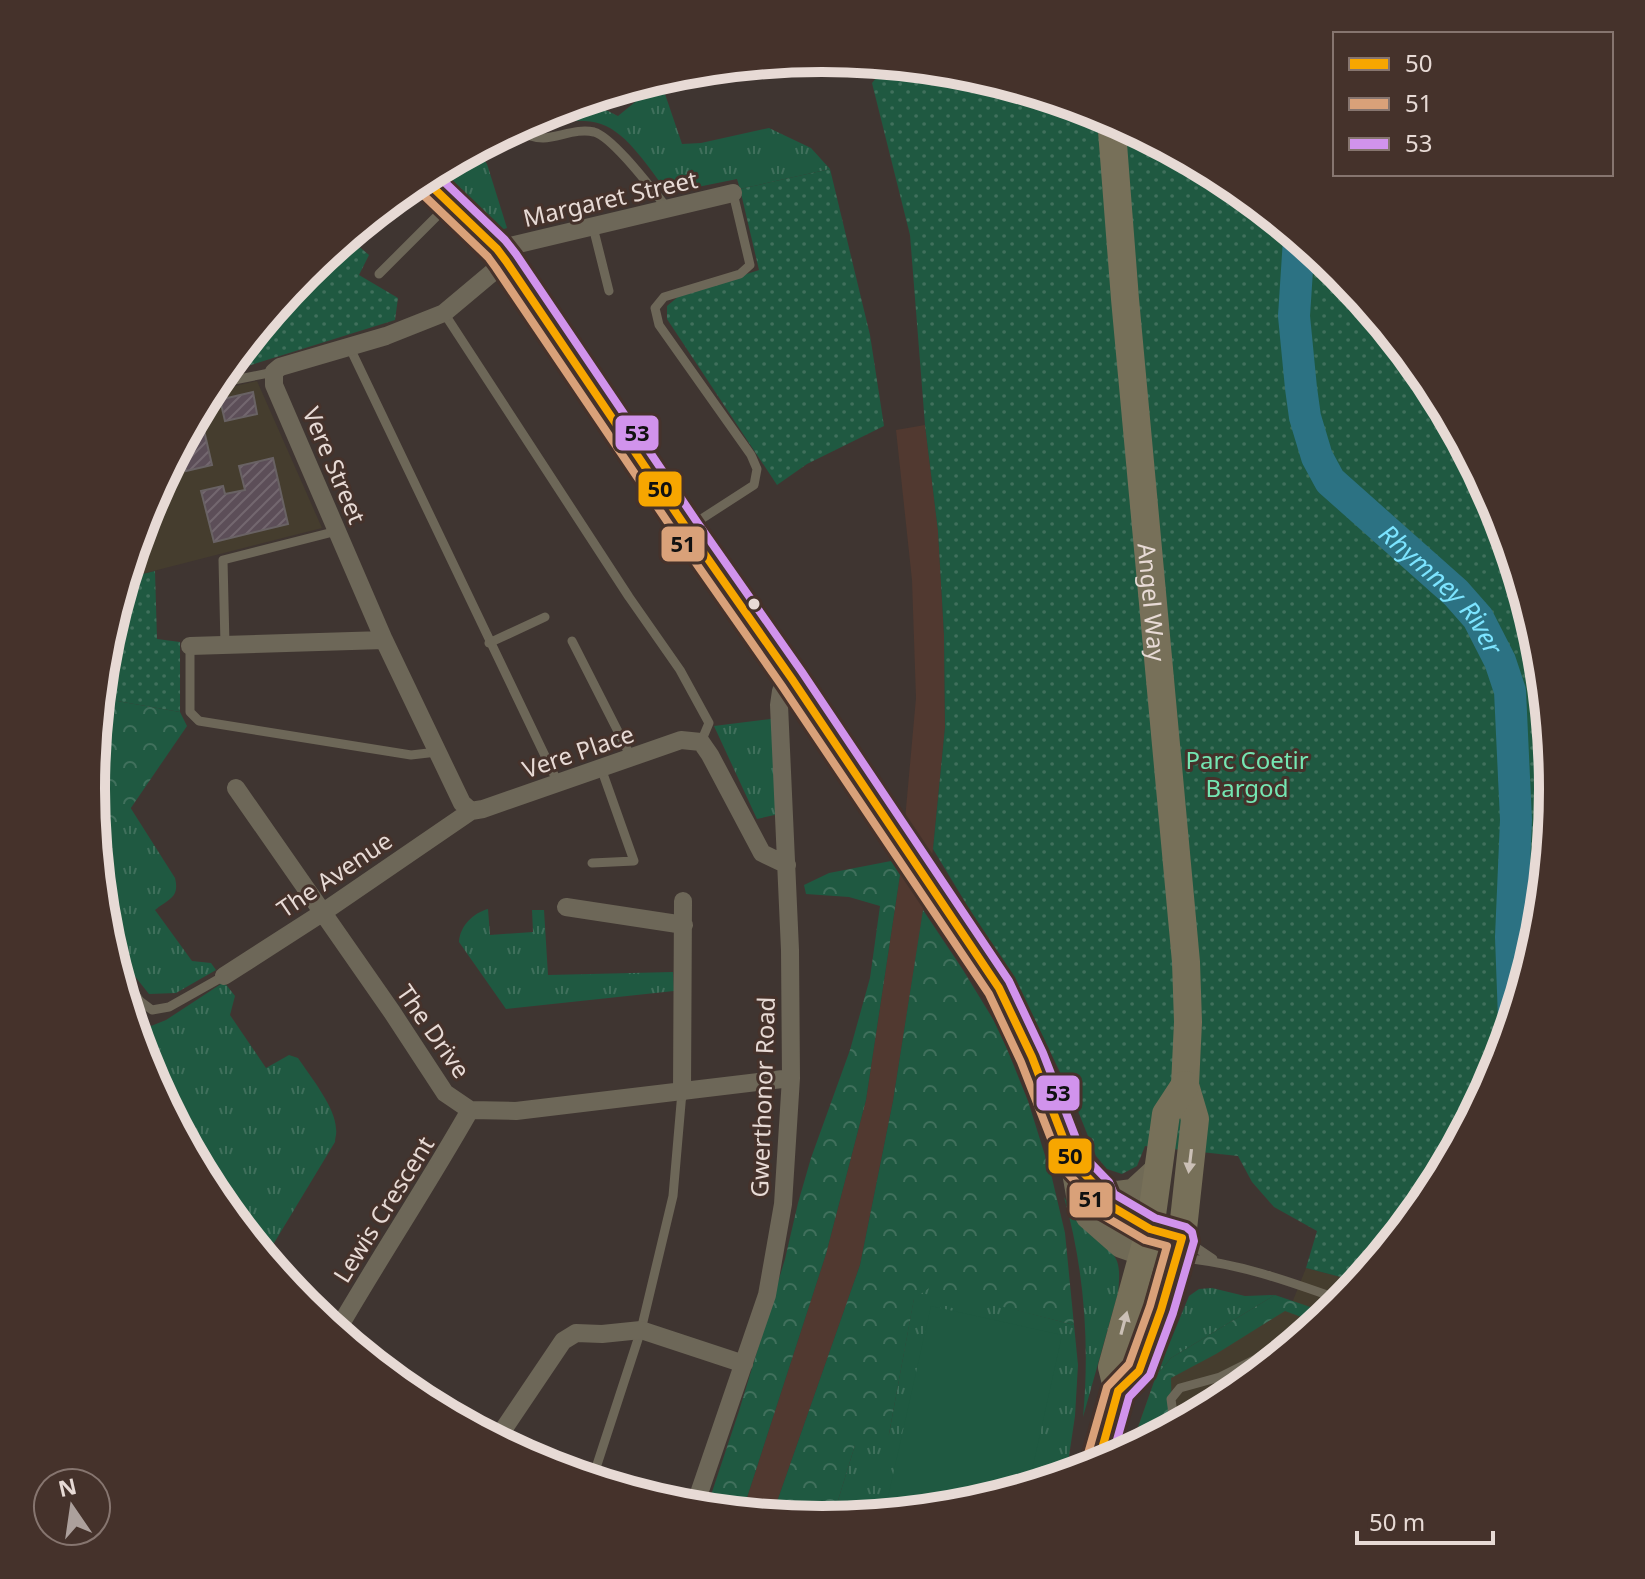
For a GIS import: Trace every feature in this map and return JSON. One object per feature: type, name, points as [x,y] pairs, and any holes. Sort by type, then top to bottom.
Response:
[{"type":"main road","name":"Angel Way","points":[[1112,134],[1186,962],[1188,1022],[1185,1085],[1195,1119],[1180,1248],[1139,1371],[1118,1391],[1112,1367],[1147,1242],[1166,1114],[1185,1085]]},
{"type":"main road","points":[[1102,1450],[1118,1391]]},
{"type":"street","points":[[433,188],[502,255],[999,988],[1032,1057],[1072,1161],[1079,1201],[1088,1217],[1121,1246],[1147,1242],[1180,1248]]},
{"type":"street","name":"Margaret Street","points":[[502,255],[593,227],[733,193]]},
{"type":"street","points":[[274,372],[280,367],[386,336],[444,313],[502,255]]},
{"type":"street","name":"Vere Street","points":[[274,372],[274,385],[384,640],[462,803],[471,811]]},
{"type":"street","points":[[190,646],[384,640]]},
{"type":"street","name":"Gwerthonor Road","points":[[698,1496],[767,1295],[783,1204],[791,1078],[790,950],[779,705],[781,691],[792,679]]},
{"type":"street","name":"Vere Place","points":[[471,811],[681,740],[701,742]]},
{"type":"street","points":[[701,742],[762,853],[787,865]]},
{"type":"street","name":"The Drive","points":[[236,788],[445,1093],[470,1110],[516,1111],[791,1078]]},
{"type":"street","name":"The Avenue","points":[[224,976],[471,811]]},
{"type":"street","points":[[682,1092],[683,901]]},
{"type":"street","points":[[566,907],[684,925]]},
{"type":"street","name":"Lewis Crescent","points":[[342,1322],[470,1110]]},
{"type":"street","points":[[1072,1161],[1100,1190],[1104,1202],[1147,1242]]},
{"type":"street","points":[[1100,1190],[1117,1193],[1133,1191],[1158,1168]]},
{"type":"street","points":[[502,1431],[563,1341],[576,1333],[641,1330],[744,1364]]},
{"type":"lane","points":[[528,136],[543,138],[572,132],[595,132],[612,143],[668,209]]},
{"type":"lane","points":[[687,529],[754,485],[757,469],[751,455],[659,325],[655,308],[664,297],[740,274],[750,265],[733,193]]},
{"type":"lane","points":[[379,274],[449,204]]},
{"type":"lane","points":[[593,227],[609,291]]},
{"type":"lane","points":[[444,313],[680,670],[709,723],[701,742]]},
{"type":"lane","points":[[349,346],[558,783]]},
{"type":"lane","points":[[234,380],[274,372]]},
{"type":"lane","points":[[225,645],[223,560],[337,531]]},
{"type":"lane","points":[[489,643],[545,617]]},
{"type":"lane","points":[[572,641],[631,757]]},
{"type":"lane","points":[[190,646],[190,712],[199,721],[411,755],[437,752]]},
{"type":"lane","points":[[592,863],[634,861],[601,768]]},
{"type":"lane","points":[[135,995],[152,1010],[169,1007],[224,976]]},
{"type":"lane","points":[[595,1470],[641,1330],[673,1196],[682,1092]]},
{"type":"lane","points":[[1180,1248],[1331,1296]]},
{"type":"lane","points":[[1180,1248],[1216,1261]]},
{"type":"lane","points":[[1173,1415],[1171,1399],[1180,1388],[1220,1377],[1256,1359],[1280,1342]]},
{"type":"shaded area","points":[[257,381],[322,528],[138,575],[179,472],[228,388]]},
{"type":"shaded area","points":[[925,425],[938,530],[945,727],[933,849],[893,1101],[860,1265],[776,1505],[745,1502],[826,1254],[866,1100],[900,875],[916,698],[912,580],[896,430]]},
{"type":"shaded area","points":[[1306,1268],[1347,1279],[1296,1329],[1259,1359],[1181,1411],[1135,1435],[1156,1376],[1171,1358],[1292,1303]]},
{"type":"green space","name":"Parc Coetir Bargod","points":[[879,75],[916,78],[1008,96],[1053,110],[1140,146],[1221,193],[1296,250],[1362,316],[1392,353],[1444,431],[1485,515],[1516,604],[1534,696],[1540,790],[1534,883],[1526,929],[1502,1020],[1466,1107],[1419,1188],[1392,1226],[1347,1279],[1306,1268],[1317,1231],[1274,1207],[1252,1182],[1238,1156],[1145,1146],[1137,1166],[1122,1174],[1107,1169],[1096,1156],[1074,1101],[1027,1004],[933,849],[945,727],[938,531],[925,425],[910,235],[872,83]]},
{"type":"green space","points":[[665,94],[682,144],[701,143],[769,128],[811,148],[830,169],[740,189],[737,179],[667,191],[637,153],[611,129],[585,121],[562,122],[599,108],[618,116],[640,98]]},
{"type":"green space","points":[[483,158],[507,228],[498,231],[446,179]]},
{"type":"green space","points":[[830,169],[870,335],[884,426],[807,464],[777,485],[667,319],[667,306],[679,296],[759,270],[740,189]]},
{"type":"green space","points":[[356,244],[369,255],[359,275],[398,298],[395,320],[243,368],[283,316]]},
{"type":"green space","points":[[155,571],[157,639],[180,642],[180,712],[111,700],[129,604],[138,575]]},
{"type":"green space","points":[[111,700],[180,712],[187,726],[108,842],[105,790]]},
{"type":"green space","points":[[771,719],[779,814],[757,819],[714,726]]},
{"type":"green space","points":[[130,807],[175,878],[174,894],[155,910],[192,961],[211,963],[216,970],[176,993],[149,994],[127,967],[111,883],[107,842]]},
{"type":"green space","points":[[891,861],[900,875],[866,1100],[826,1254],[745,1502],[710,1498],[785,1259],[811,1158],[850,1050],[870,978],[880,906],[849,897],[806,894],[804,885],[829,873]]},
{"type":"green space","points":[[488,909],[490,935],[533,932],[532,910],[544,910],[548,975],[673,972],[674,991],[506,1009],[459,942],[468,921]]},
{"type":"green space","points":[[923,910],[999,1029],[1028,1101],[1065,1233],[1074,1325],[929,1288],[914,1299],[889,1434],[876,1446],[855,1445],[836,1506],[776,1505],[860,1265],[893,1101]]},
{"type":"green space","points":[[224,982],[235,996],[230,1015],[266,1068],[289,1055],[298,1058],[332,1112],[335,1142],[271,1248],[226,1188],[201,1148],[179,1107],[142,1016],[151,1026],[166,1020]]},
{"type":"green space","points":[[1064,1197],[1083,1225],[1117,1260],[1119,1268],[1118,1293],[1083,1417],[1086,1362],[1084,1306]]},
{"type":"green space","points":[[930,1287],[1074,1325],[1078,1365],[1068,1463],[1008,1483],[962,1493],[916,1501],[836,1506],[855,1445],[889,1434],[914,1298]]},
{"type":"green space","points":[[1212,1288],[1245,1296],[1275,1295],[1171,1358],[1156,1376],[1189,1296],[1199,1289]]},
{"type":"green space","points":[[1275,1295],[1317,1309],[1306,1319],[1285,1311],[1171,1378],[1172,1416],[1135,1435],[1156,1376],[1171,1358]]},
{"type":"green space","points":[[931,1306],[1062,1335],[1031,1476],[962,1493],[887,1504]]},
{"type":"building","points":[[253,392],[257,414],[225,421],[221,404],[217,405],[223,399]]},
{"type":"building","points":[[203,427],[212,465],[186,471],[184,463]]},
{"type":"building","points":[[273,458],[288,524],[214,542],[201,491],[223,486],[225,494],[245,490],[239,466]]},
{"type":"waterway","name":"Rhymney River","points":[[1298,252],[1294,316],[1305,417],[1317,457],[1330,481],[1456,593],[1478,618],[1500,661],[1510,691],[1516,820],[1511,937],[1513,985]]},
{"type":"transit line","name":"53","points":[[443,181],[516,254],[1009,981],[1043,1053],[1082,1154],[1109,1182],[1114,1194],[1155,1218],[1186,1227],[1192,1232],[1194,1241],[1173,1313],[1150,1375],[1129,1397],[1116,1444]]},
{"type":"transit line","name":"50","points":[[433,187],[506,261],[999,988],[1032,1057],[1072,1161],[1100,1190],[1104,1202],[1150,1229],[1182,1238],[1139,1371],[1118,1391],[1102,1450]]},
{"type":"transit line","name":"51","points":[[422,194],[496,268],[989,994],[1021,1062],[1062,1167],[1089,1196],[1097,1212],[1145,1240],[1167,1246],[1129,1364],[1107,1387],[1087,1456]]}]
